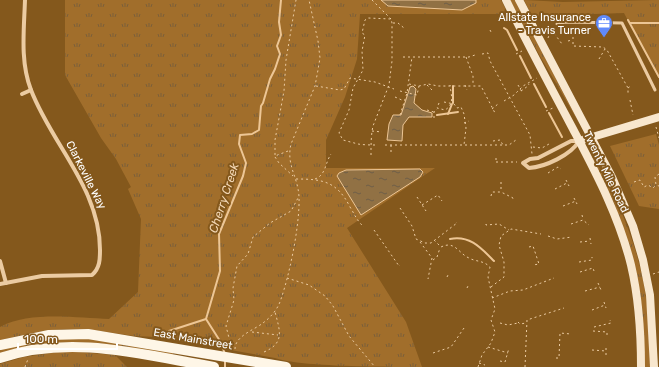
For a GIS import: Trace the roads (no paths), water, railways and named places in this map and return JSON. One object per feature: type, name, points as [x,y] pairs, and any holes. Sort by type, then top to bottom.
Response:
[{"type":"main road","name":"Twenty Mile Road","points":[[506,0],[612,208],[631,266],[640,320],[640,367]]},
{"type":"main road","name":"Twenty Mile Road","points":[[519,0],[617,188],[633,226],[655,314],[654,367]]},
{"type":"main road","points":[[579,141],[659,117]]},
{"type":"main road","name":"East Mainstreet","points":[[0,345],[36,337],[75,334],[110,337],[286,367]]},
{"type":"main road","points":[[0,358],[34,349],[78,346],[106,348],[214,367]]},
{"type":"street","name":"Clarkeville Way","points":[[6,283],[42,276],[89,275],[95,273],[100,264],[100,240],[94,208],[31,90],[24,61],[25,0]]},
{"type":"street","points":[[22,94],[31,90]]},
{"type":"street","points":[[571,141],[579,141],[575,149],[545,164],[529,168],[523,163],[530,159],[538,158],[571,141]]},
{"type":"street","points":[[0,261],[6,283],[0,284]]},
{"type":"lane","points":[[557,24],[573,22],[622,23],[656,90]]},
{"type":"water","points":[[381,0],[476,0],[476,3],[462,10],[388,6]]},
{"type":"water","points":[[413,86],[416,89],[414,103],[422,110],[432,113],[432,117],[409,117],[403,125],[402,141],[387,140],[389,124],[393,115],[401,115],[410,87]]},
{"type":"water","points":[[420,169],[423,172],[420,177],[361,215],[337,176],[339,173],[346,170]]},
{"type":"waterway","name":"Cherry Creek","points":[[225,354],[220,341],[206,319],[220,271],[219,234],[243,176],[246,163],[239,144],[240,135],[252,134],[259,130],[261,106],[280,54],[277,46],[281,35],[279,22],[281,0]]},
{"type":"waterway","points":[[628,20],[659,77]]},
{"type":"waterway","points":[[630,23],[659,23]]},
{"type":"waterway","points":[[504,28],[507,30],[517,50]]},
{"type":"waterway","points":[[520,56],[531,78]]},
{"type":"waterway","points":[[534,84],[546,107]]},
{"type":"waterway","points":[[453,86],[453,103]]},
{"type":"waterway","points":[[448,114],[452,104]]},
{"type":"waterway","points":[[437,115],[458,112]]},
{"type":"waterway","points":[[549,113],[562,137]]},
{"type":"waterway","points":[[450,239],[457,238],[469,241],[480,247],[494,261]]},
{"type":"waterway","points":[[169,331],[206,319]]},
{"type":"waterway","name":"Cherry Creek","points":[[225,360],[225,367]]},
{"type":"place","name":"Allstate Insurance - Travis Turner","points":[[604,38]]}]
